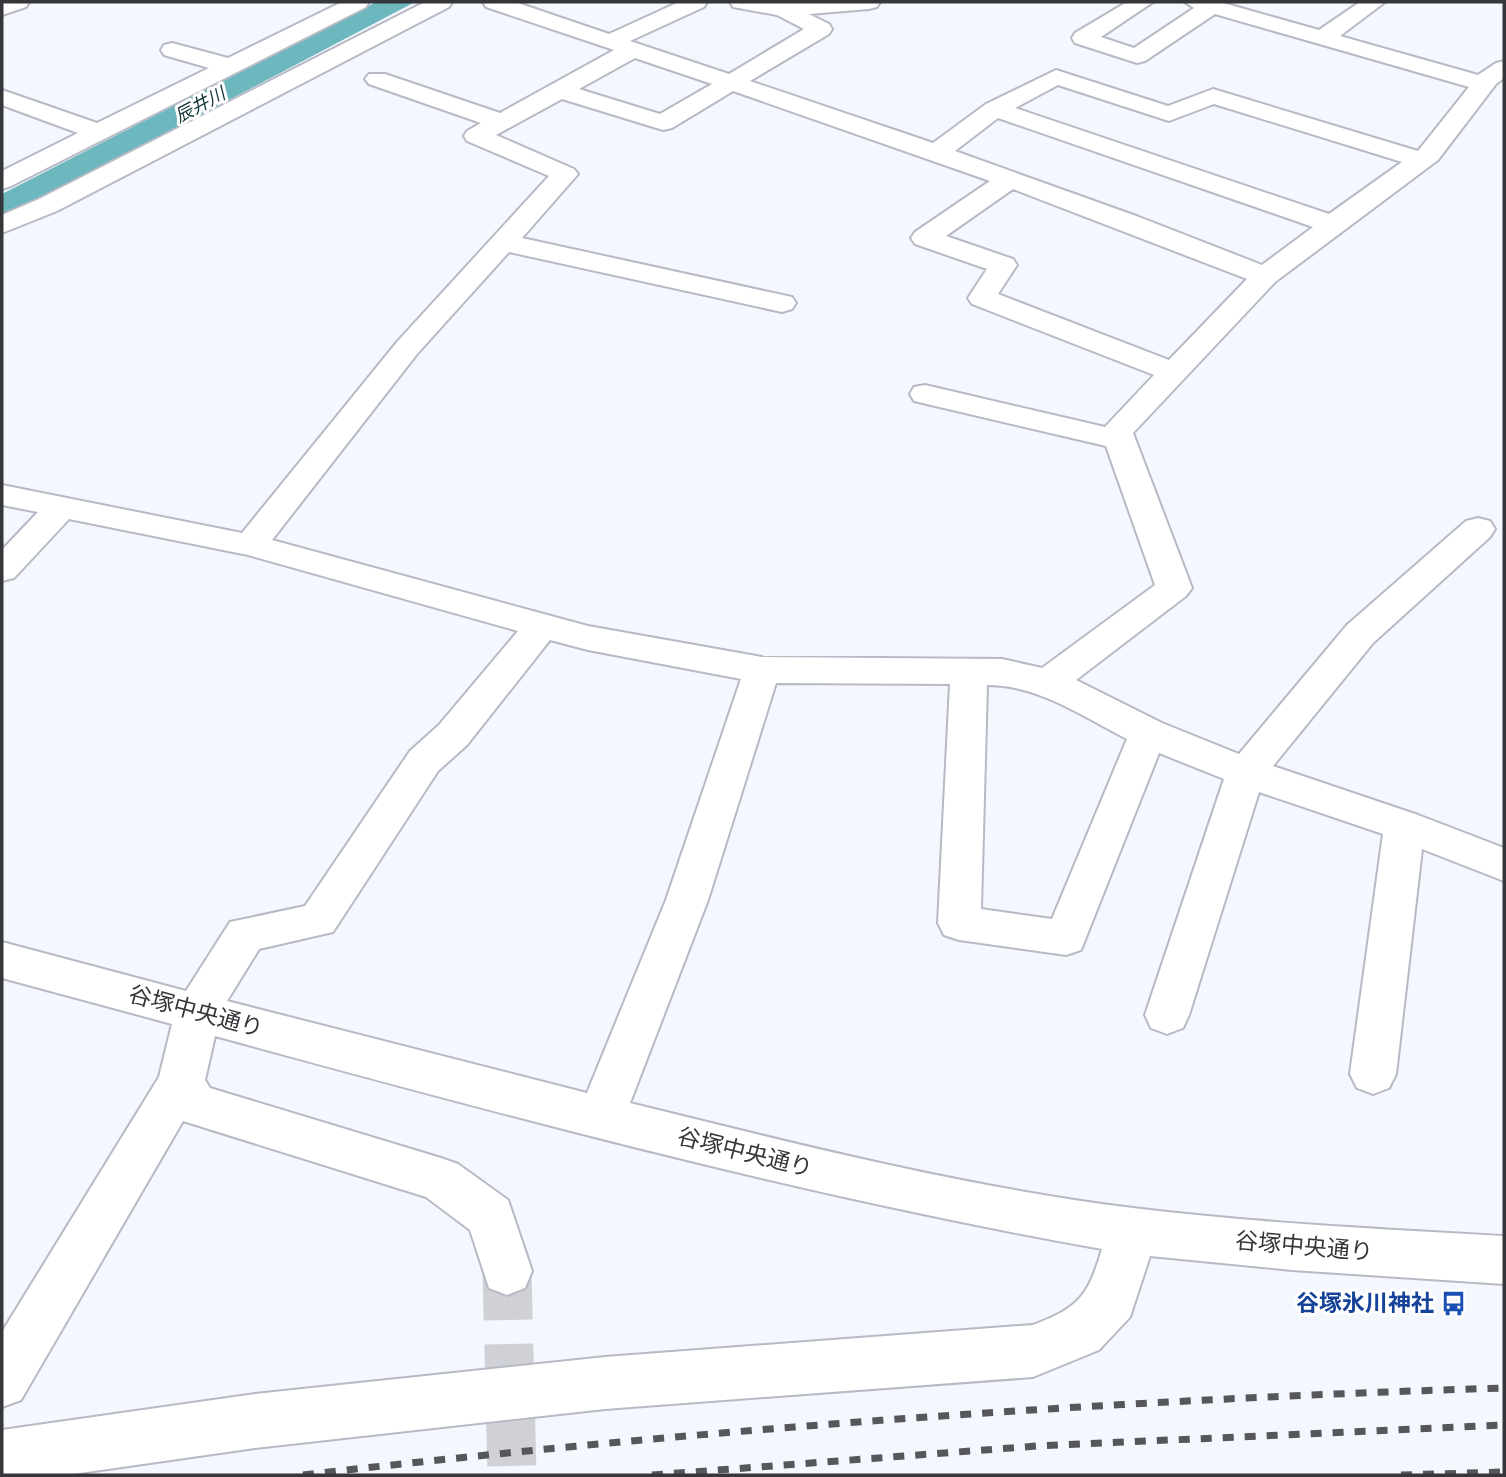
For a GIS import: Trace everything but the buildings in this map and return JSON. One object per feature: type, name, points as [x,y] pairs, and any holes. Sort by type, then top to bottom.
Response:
[{"type":"street","points":[[2,8],[18,2]]},
{"type":"street","points":[[2,181],[358,2]]},
{"type":"street","points":[[2,225],[73,192],[441,2]]},
{"type":"street","points":[[250,545],[407,348],[565,174],[476,136],[559,90],[620,46],[696,2]]},
{"type":"street","points":[[559,90],[663,124],[821,29],[783,10],[741,2]]},
{"type":"street","points":[[783,10],[869,2]]},
{"type":"street","points":[[1048,682],[1174,588],[1117,432],[1265,275],[1313,242],[1332,223],[1422,160],[1494,76],[1324,38],[1222,6],[1137,56],[1083,38],[1142,2]]},
{"type":"street","points":[[1324,38],[1374,2]]},
{"type":"street","points":[[516,5],[620,46],[936,153],[1265,275]]},
{"type":"street","points":[[172,50],[229,66]]},
{"type":"street","points":[[936,153],[995,109],[1056,77],[1170,114],[1213,96],[1422,160]]},
{"type":"street","points":[[377,79],[502,121]]},
{"type":"street","points":[[2,97],[97,132]]},
{"type":"street","points":[[995,109],[1332,223]]},
{"type":"street","points":[[1009,180],[925,238],[1003,265],[982,298],[1173,372]]},
{"type":"street","points":[[503,242],[782,303]]},
{"type":"street","points":[[925,394],[1119,440]]},
{"type":"street","points":[[2,495],[250,545],[588,638],[762,670],[1002,672],[1048,682],[1148,733],[1246,772],[1504,865]]},
{"type":"street","points":[[2,570],[61,509]]},
{"type":"street","points":[[1167,1015],[1246,772],[1360,634],[1478,529]]},
{"type":"street","points":[[2,1381],[181,1082],[198,1010],[245,934],[318,920],[424,761],[453,735],[542,625]]},
{"type":"street","points":[[601,1116],[687,900],[762,670]]},
{"type":"street","points":[[969,671],[959,923],[1066,938],[1148,733]]},
{"type":"street","points":[[1373,1074],[1404,827]]},
{"type":"street","name":"谷塚中央通り","points":[[2,960],[198,1010],[407,1068],[804,1167],[965,1202],[1132,1231],[1292,1247],[1504,1260]]},
{"type":"street","points":[[181,1082],[194,1104],[441,1180],[491,1216],[507,1271]]},
{"type":"street","points":[[2,1457],[255,1421],[605,1383],[1033,1351],[1081,1332],[1112,1300],[1132,1231]]},
{"type":"water","name":"辰井川","points":[[376,2],[415,2],[43,198],[2,214],[2,194]]},
{"type":"tunnel","points":[[507,1271],[512,1475]]},
{"type":"railway","points":[[303,1475],[602,1444],[902,1419],[1203,1400],[1504,1388]]},
{"type":"railway","points":[[652,1475],[1037,1446],[1504,1425]]},
{"type":"railway","points":[[1401,1475],[1504,1472]]},
{"type":"place","name":"谷塚氷川神社","points":[[1454,1303]]}]
